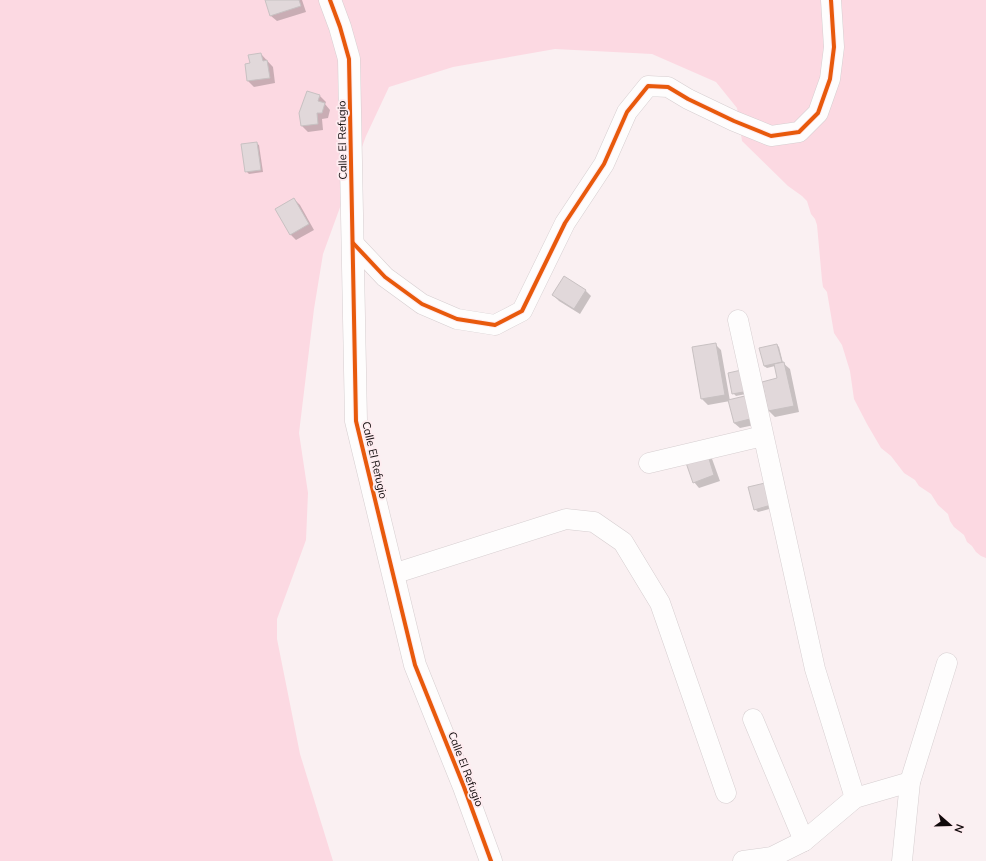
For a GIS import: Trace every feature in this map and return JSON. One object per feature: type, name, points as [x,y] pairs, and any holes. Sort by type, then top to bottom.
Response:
[{"type":"street","name":"Calle El Refugio","points":[[330,0],[340,27],[349,60],[356,422],[415,665],[464,787],[491,861]]},
{"type":"street","points":[[353,243],[385,276],[422,304],[457,319],[495,325],[502,322],[522,311],[565,222],[604,164],[627,112],[648,86],[668,87],[688,99],[734,121],[771,136],[799,132],[818,113],[830,79],[834,47],[831,0]]},
{"type":"street","points":[[738,320],[815,669],[855,798]]},
{"type":"street","points":[[649,463],[763,436]]},
{"type":"street","points":[[393,574],[566,519],[594,522],[623,542],[660,603],[726,794]]},
{"type":"street","points":[[902,861],[910,782],[947,662]]},
{"type":"street","points":[[754,719],[804,841]]},
{"type":"street","points":[[743,861],[772,857],[804,841],[855,798],[910,782]]},
{"type":"shaded area","points":[[0,0],[986,0],[986,558],[976,552],[967,542],[964,535],[954,527],[948,514],[938,505],[931,494],[919,486],[915,480],[904,473],[891,456],[881,448],[867,424],[854,399],[850,371],[842,345],[834,333],[827,292],[823,287],[817,225],[815,219],[811,214],[807,201],[788,186],[742,141],[737,108],[716,82],[652,54],[555,49],[453,67],[389,87],[366,136],[323,254],[314,309],[299,433],[308,493],[306,540],[277,619],[277,639],[300,754],[333,861],[0,861]]},
{"type":"building","points":[[265,0],[299,0],[301,6],[270,16]]},
{"type":"building","points":[[261,53],[263,61],[267,60],[270,78],[247,81],[245,64],[250,63],[248,55]]},
{"type":"building","points":[[307,91],[320,95],[318,101],[325,103],[322,113],[317,113],[318,124],[301,126],[299,113]]},
{"type":"building","points":[[257,142],[261,170],[245,172],[241,144]]},
{"type":"building","points":[[294,198],[309,224],[290,235],[275,209]]},
{"type":"building","points":[[564,276],[586,290],[574,309],[552,295]]},
{"type":"building","points":[[716,343],[725,395],[701,399],[692,347]]},
{"type":"building","points":[[777,344],[782,362],[764,366],[759,348]]},
{"type":"building","points":[[784,362],[794,406],[768,411],[762,382],[777,378],[774,364]]},
{"type":"building","points":[[746,369],[749,391],[732,394],[728,373]]},
{"type":"building","points":[[749,395],[754,418],[734,423],[728,400]]},
{"type":"building","points":[[706,449],[714,475],[693,483],[684,457]]},
{"type":"building","points":[[765,483],[771,505],[754,510],[748,487]]},
{"type":"cycle path","points":[[330,0],[340,27],[349,59],[356,421],[415,665],[464,787],[491,861]]},
{"type":"cycle path","points":[[353,243],[385,277],[422,304],[457,319],[495,325],[522,311],[565,223],[604,164],[627,112],[648,86],[668,87],[688,99],[734,121],[771,136],[799,132],[818,113],[830,79],[834,47],[831,0]]}]
